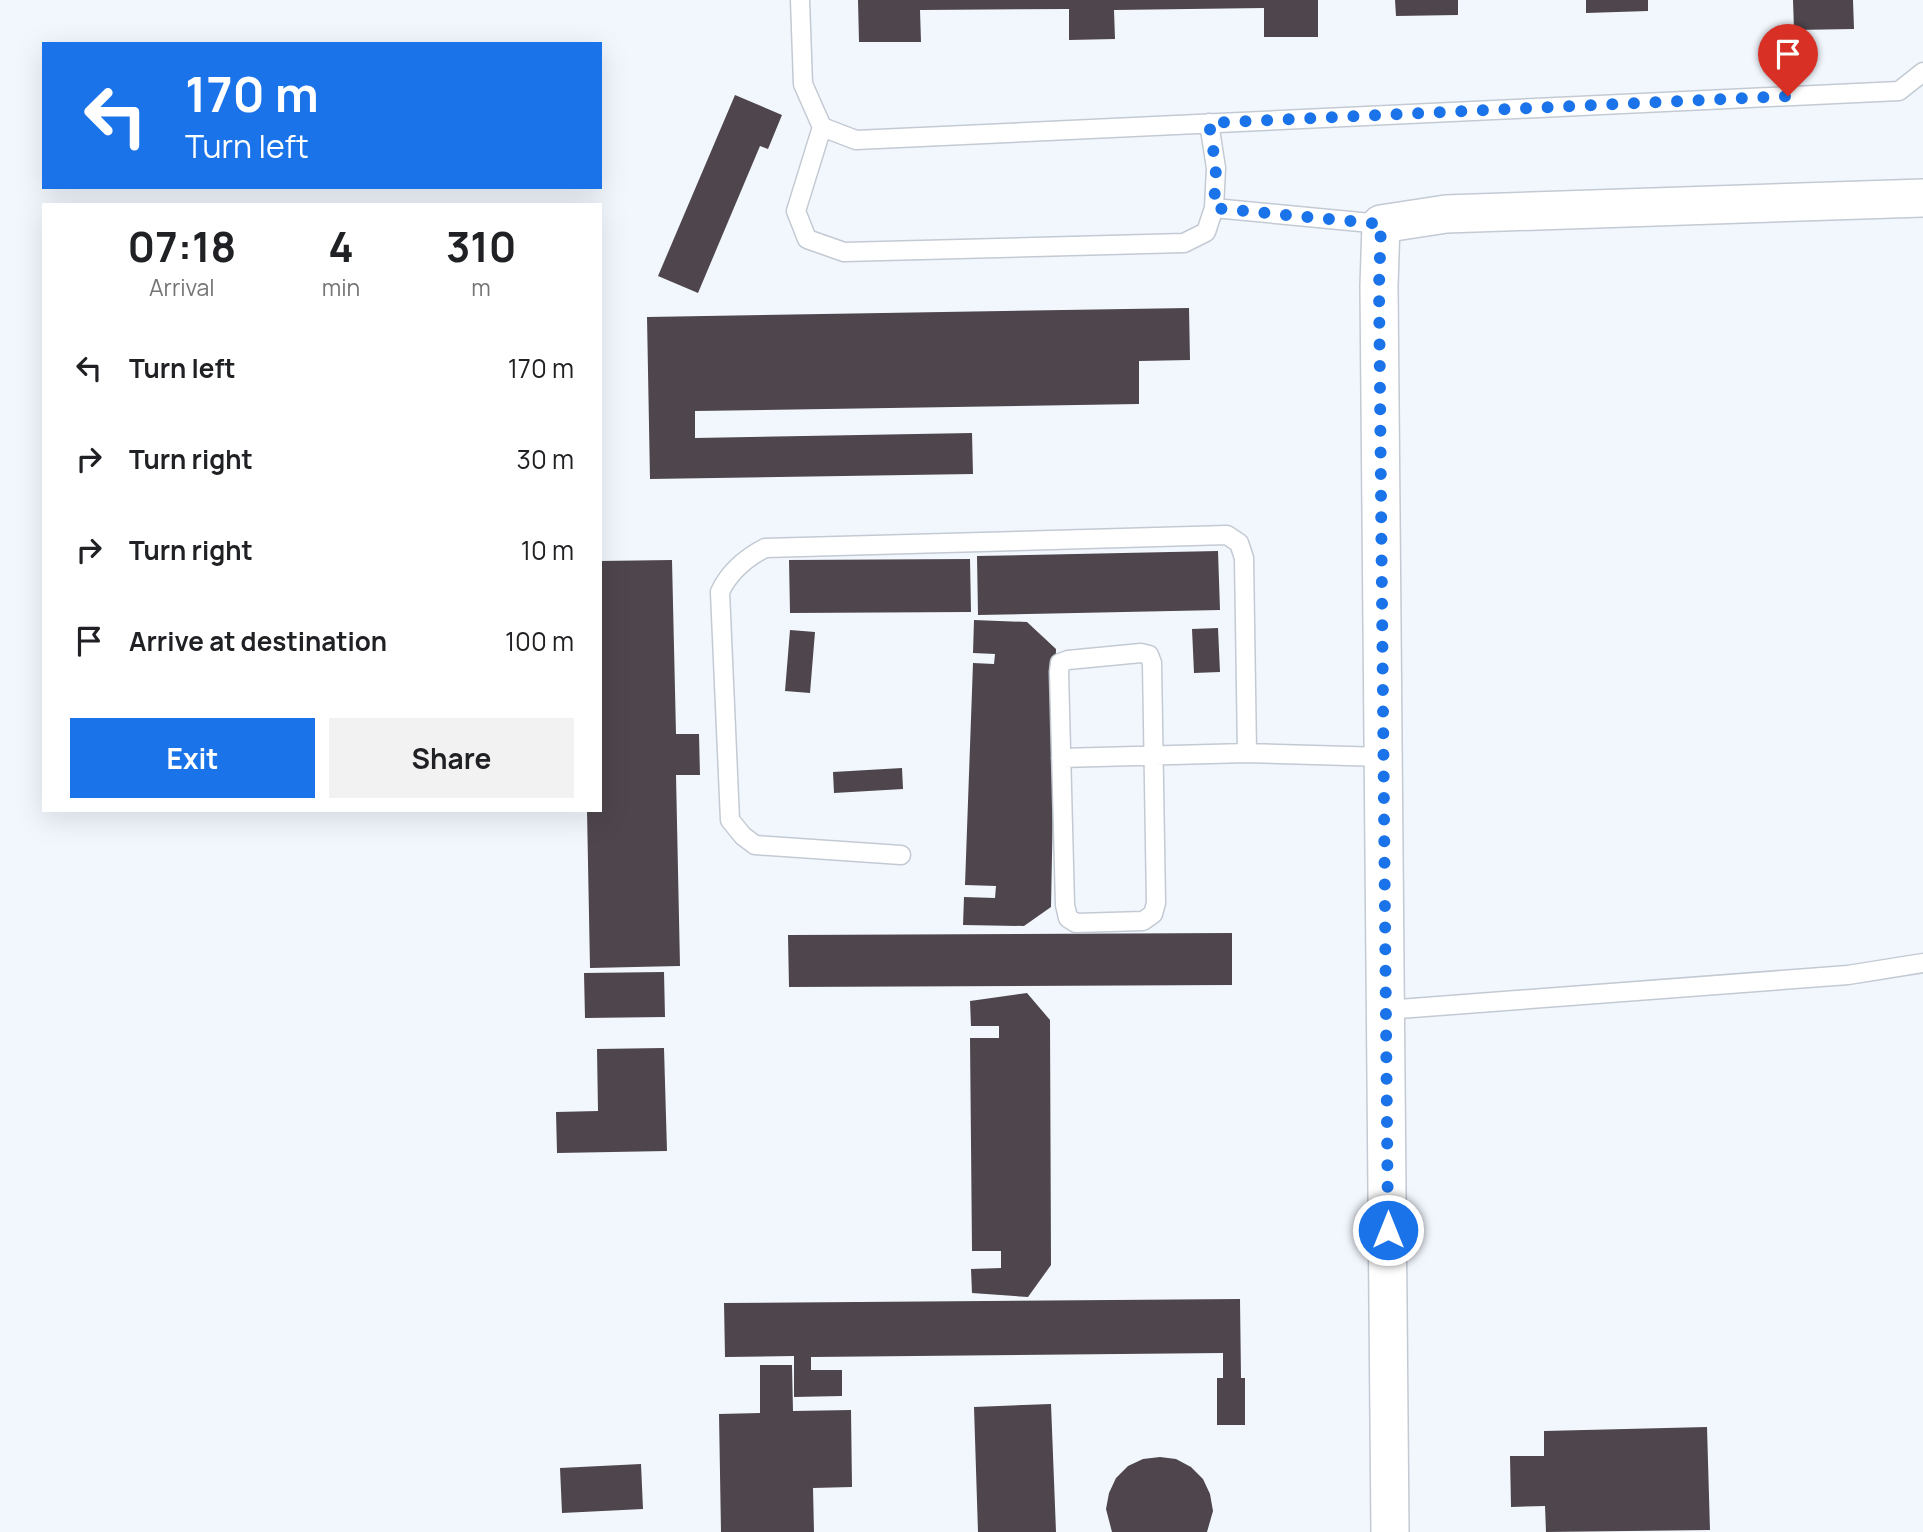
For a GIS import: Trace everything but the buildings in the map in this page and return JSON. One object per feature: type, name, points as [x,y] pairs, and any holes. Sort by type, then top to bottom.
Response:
[{"type":"street","points":[[1390,1532],[1379,286],[1381,224],[1446,214],[1923,198]]},
{"type":"lane","points":[[800,0],[803,84],[822,127],[796,211],[807,239],[844,252],[1184,243],[1206,232],[1214,208],[1216,168],[1209,123]]},
{"type":"lane","points":[[822,127],[856,140],[1899,91],[1923,72]]},
{"type":"lane","points":[[1214,208],[1381,224]]},
{"type":"lane","points":[[901,855],[755,845],[743,836],[730,820],[720,592],[726,578],[752,555],[765,548],[1227,535],[1239,543],[1244,558],[1247,753]]},
{"type":"lane","points":[[1142,653],[1149,655],[1152,663],[1155,756],[1156,903],[1153,914],[1143,921],[1076,923],[1068,918],[1065,905],[1060,663],[1142,653]]},
{"type":"lane","points":[[1061,758],[1247,753],[1384,757]]},
{"type":"lane","points":[[1386,1010],[1848,975],[1923,963]]},
{"type":"route","points":[[1388,1230],[1379,286],[1381,224],[1214,208],[1216,168],[1209,123],[1788,96]]}]
